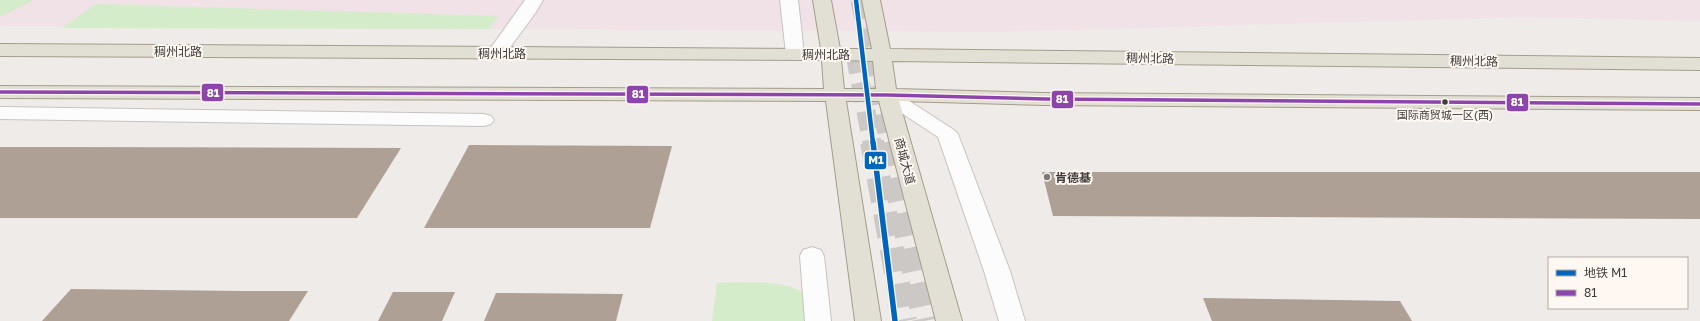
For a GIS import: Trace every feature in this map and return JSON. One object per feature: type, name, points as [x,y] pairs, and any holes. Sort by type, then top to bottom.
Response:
[{"type":"main road","points":[[822,0],[831,54],[835,95],[868,321]]},
{"type":"main road","name":"商城大道","points":[[871,0],[882,55],[887,95],[949,321]]},
{"type":"main road","name":"稠州北路","points":[[0,50],[831,54],[1700,64]]},
{"type":"main road","points":[[0,92],[887,95],[1052,99],[1700,104]]},
{"type":"street","points":[[496,53],[530,8],[534,0]]},
{"type":"street","points":[[789,0],[795,54]]},
{"type":"street","points":[[887,95],[947,134],[997,271],[1012,321]]},
{"type":"street","points":[[0,113],[484,120]]},
{"type":"street","points":[[812,256],[818,321]]},
{"type":"shaded area","points":[[0,0],[1700,0],[1700,21],[1527,17],[995,32],[0,26]]},
{"type":"green space","points":[[0,0],[34,0],[0,17]]},
{"type":"green space","points":[[96,4],[499,16],[489,29],[62,28]]},
{"type":"green space","points":[[717,283],[764,283],[787,286],[798,290],[808,295],[810,321],[712,321]]},
{"type":"building","points":[[469,145],[672,146],[650,228],[424,228]]},
{"type":"building","points":[[0,147],[401,148],[357,218],[0,218]]},
{"type":"building","points":[[1042,172],[1700,172],[1700,219],[1053,216]]},
{"type":"building","points":[[71,289],[308,291],[289,321],[42,321]]},
{"type":"building","points":[[393,292],[455,292],[442,321],[378,321]]},
{"type":"building","points":[[496,293],[623,294],[616,321],[484,321]]},
{"type":"building","points":[[1203,298],[1400,301],[1412,321],[1212,321]]},
{"type":"tunnel","points":[[860,0],[889,143]]},
{"type":"tunnel","points":[[855,54],[872,143]]},
{"type":"tunnel","points":[[872,142],[905,321]]},
{"type":"tunnel","points":[[888,142],[924,321]]},
{"type":"metro line","name":"M1","points":[[856,0],[895,321]]},
{"type":"transit line","name":"81","points":[[0,92],[887,95],[1044,99],[1700,104]]},
{"type":"place","name":"国际商贸城一区(西)","points":[[1445,102]]},
{"type":"place","name":"肯德基","points":[[1047,177]]}]
